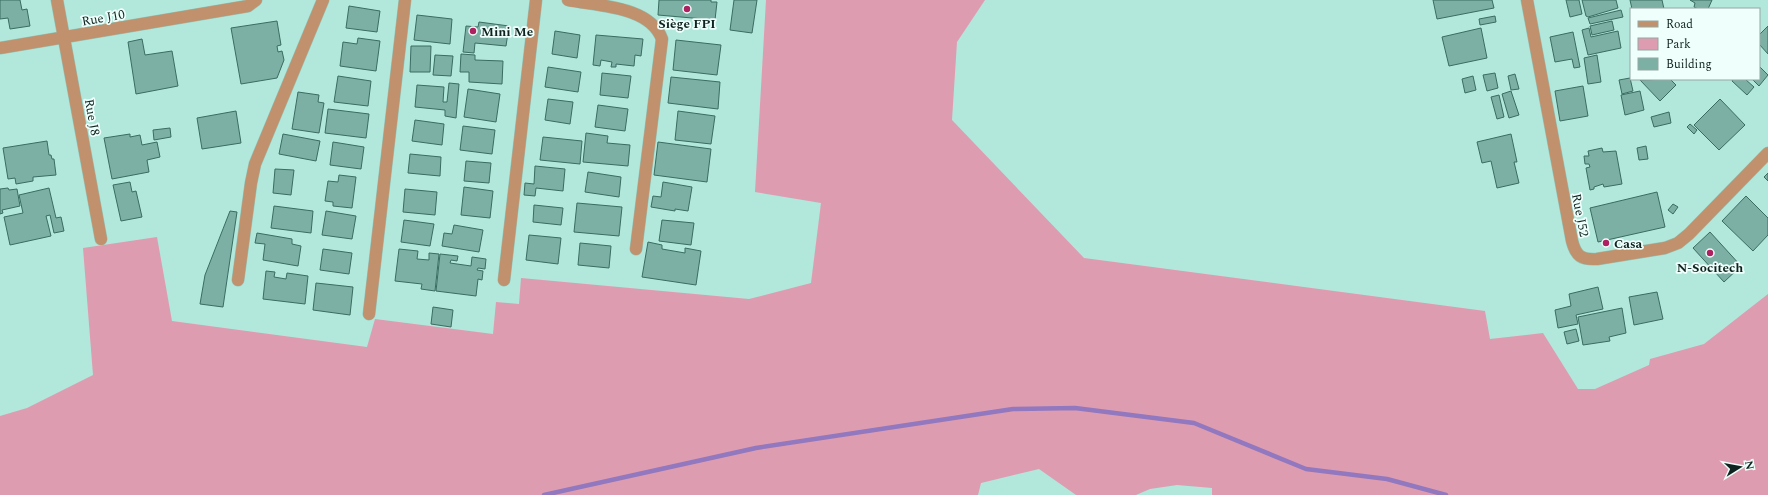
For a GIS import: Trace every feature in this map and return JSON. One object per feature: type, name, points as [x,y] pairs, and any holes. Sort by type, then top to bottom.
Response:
[{"type":"street","name":"Rue J8","points":[[57,0],[100,239]]},
{"type":"street","name":"Rue J10","points":[[0,48],[248,6],[256,0]]},
{"type":"street","points":[[238,280],[250,183],[255,164],[323,0]]},
{"type":"street","points":[[369,314],[405,0]]},
{"type":"street","points":[[504,280],[536,0]]},
{"type":"street","points":[[568,0],[636,13],[647,19],[657,28],[662,39],[636,249]]},
{"type":"street","name":"Rue J52","points":[[1527,0],[1572,241],[1575,251],[1580,257],[1587,260],[1597,259],[1665,248],[1678,243],[1689,234],[1768,153]]},
{"type":"green space","points":[[766,0],[985,0],[957,42],[952,120],[1084,258],[1485,311],[1490,339],[1543,333],[1578,389],[1595,389],[1649,365],[1650,359],[1704,344],[1768,294],[1768,495],[1212,495],[1212,488],[1177,485],[1150,489],[1136,495],[1076,495],[1039,469],[981,483],[978,495],[0,495],[0,416],[27,408],[93,375],[83,248],[157,237],[172,321],[367,347],[375,319],[493,334],[496,302],[519,304],[521,278],[749,299],[811,283],[821,203],[755,192]]},
{"type":"building","points":[[0,0],[20,0],[22,10],[27,9],[30,26],[10,29],[8,18],[0,19]]},
{"type":"building","name":"Siège FPI","points":[[659,0],[711,0],[711,2],[717,2],[715,20],[658,15]]},
{"type":"building","points":[[734,0],[757,0],[752,33],[730,30]]},
{"type":"building","points":[[1433,0],[1492,0],[1494,8],[1437,19]]},
{"type":"building","points":[[1566,0],[1579,0],[1582,14],[1570,17]]},
{"type":"building","points":[[1582,0],[1616,0],[1618,8],[1588,17],[1586,16]]},
{"type":"building","points":[[1630,0],[1662,0],[1664,8],[1632,8]]},
{"type":"building","points":[[1690,0],[1712,0],[1708,8],[1696,8],[1694,7],[1695,3]]},
{"type":"building","points":[[349,6],[380,11],[377,32],[346,28]]},
{"type":"building","points":[[1621,10],[1623,17],[1590,24],[1588,18]]},
{"type":"building","points":[[417,15],[452,19],[450,44],[414,40]]},
{"type":"building","points":[[1495,16],[1496,22],[1480,25],[1479,19]]},
{"type":"building","points":[[277,21],[281,45],[277,46],[278,52],[282,51],[284,60],[277,78],[241,84],[231,28]]},
{"type":"building","points":[[1612,21],[1614,30],[1592,35],[1590,26]]},
{"type":"building","points":[[479,22],[509,26],[506,46],[475,43],[474,53],[463,52],[466,26],[478,27]]},
{"type":"building","points":[[1768,26],[1768,54],[1760,45],[1760,34]]},
{"type":"building","points":[[1481,28],[1487,58],[1449,66],[1442,37]]},
{"type":"building","points":[[1589,28],[1591,37],[1618,31],[1621,48],[1588,55],[1582,30]]},
{"type":"building","points":[[555,31],[580,35],[577,58],[552,54]]},
{"type":"building","points":[[1573,32],[1580,67],[1574,68],[1572,59],[1555,62],[1550,37]]},
{"type":"building","points":[[596,35],[643,39],[641,56],[635,55],[634,66],[616,64],[616,67],[611,67],[612,62],[601,60],[600,66],[593,65]]},
{"type":"building","points":[[358,38],[380,41],[376,71],[340,66],[343,42],[357,44]]},
{"type":"building","points":[[142,39],[145,55],[172,51],[178,86],[136,94],[128,42]]},
{"type":"building","points":[[676,40],[721,45],[717,75],[673,70]]},
{"type":"building","points":[[411,46],[431,46],[430,72],[410,72]]},
{"type":"building","points":[[461,54],[475,55],[475,60],[503,61],[502,84],[469,82],[469,72],[460,72]]},
{"type":"building","points":[[435,55],[453,56],[451,76],[433,75]]},
{"type":"building","points":[[1597,55],[1601,82],[1588,84],[1584,58]]},
{"type":"building","points":[[548,67],[581,72],[578,92],[545,87]]},
{"type":"building","points":[[1760,67],[1768,75],[1759,86],[1753,80],[1760,80]]},
{"type":"building","points":[[602,73],[631,76],[628,98],[600,95]]},
{"type":"building","points":[[1495,73],[1498,88],[1487,91],[1483,75]]},
{"type":"building","points":[[1515,74],[1519,89],[1511,90],[1508,76]]},
{"type":"building","points":[[338,76],[371,81],[368,106],[334,102]]},
{"type":"building","points":[[1473,76],[1476,90],[1465,93],[1462,79]]},
{"type":"building","points":[[671,77],[720,82],[718,109],[668,103]]},
{"type":"building","points":[[1630,78],[1633,91],[1622,94],[1619,80]]},
{"type":"building","points":[[1640,80],[1671,80],[1676,85],[1660,101]]},
{"type":"building","points":[[1746,80],[1754,87],[1747,95],[1732,81]]},
{"type":"building","points":[[449,83],[459,84],[456,118],[445,116],[445,110],[415,107],[417,85],[444,87],[443,102],[447,102]]},
{"type":"building","points":[[1583,86],[1588,116],[1560,121],[1555,91]]},
{"type":"building","points":[[468,89],[500,94],[496,122],[464,117]]},
{"type":"building","points":[[1511,91],[1519,115],[1509,118],[1502,94]]},
{"type":"building","points":[[1640,91],[1644,110],[1625,115],[1621,95]]},
{"type":"building","points":[[298,92],[319,95],[318,102],[324,103],[319,133],[292,129]]},
{"type":"building","points":[[1499,95],[1504,117],[1497,119],[1491,97]]},
{"type":"building","points":[[548,99],[573,102],[570,124],[545,120]]},
{"type":"building","points":[[1720,99],[1745,125],[1719,150],[1694,125]]},
{"type":"building","points":[[598,105],[628,109],[625,131],[595,127]]},
{"type":"building","points":[[328,109],[369,114],[366,138],[325,133]]},
{"type":"building","points":[[236,111],[241,143],[202,149],[197,118]]},
{"type":"building","points":[[678,111],[715,116],[711,144],[675,140]]},
{"type":"building","points":[[1669,112],[1671,123],[1654,127],[1651,117]]},
{"type":"building","points":[[415,120],[444,124],[442,145],[412,141]]},
{"type":"building","points":[[1690,124],[1697,130],[1694,134],[1687,127]]},
{"type":"building","points":[[463,126],[495,130],[492,154],[460,150]]},
{"type":"building","points":[[170,128],[171,137],[154,140],[153,130]]},
{"type":"building","points":[[586,133],[608,136],[607,143],[630,145],[628,166],[583,162]]},
{"type":"building","points":[[130,134],[130,137],[140,135],[142,145],[157,142],[160,157],[147,160],[149,172],[112,179],[104,138]]},
{"type":"building","points":[[283,134],[320,141],[316,161],[279,154]]},
{"type":"building","points":[[1511,134],[1517,162],[1514,162],[1519,183],[1497,188],[1491,161],[1482,163],[1477,142]]},
{"type":"building","points":[[543,137],[582,141],[580,164],[540,160]]},
{"type":"building","points":[[47,141],[49,155],[51,155],[52,159],[54,159],[56,175],[33,177],[33,181],[16,184],[15,178],[8,179],[3,148]]},
{"type":"building","points":[[333,142],[364,147],[361,169],[330,165]]},
{"type":"building","points":[[658,142],[711,149],[707,182],[654,175]]},
{"type":"building","points":[[1646,146],[1648,159],[1639,160],[1637,148]]},
{"type":"building","points":[[1602,148],[1603,152],[1616,151],[1622,184],[1604,187],[1603,184],[1590,190],[1586,168],[1590,167],[1589,164],[1585,164],[1584,156],[1589,156],[1588,151]]},
{"type":"building","points":[[410,154],[441,157],[440,176],[408,173]]},
{"type":"building","points":[[466,161],[491,163],[489,183],[464,181]]},
{"type":"building","points":[[535,166],[565,169],[563,191],[536,188],[535,196],[524,195],[525,183],[534,184]]},
{"type":"building","points":[[275,169],[294,170],[291,195],[273,193]]},
{"type":"building","points":[[588,172],[621,177],[619,197],[585,192]]},
{"type":"building","points":[[1768,173],[1768,181],[1764,177]]},
{"type":"building","points":[[339,175],[356,177],[352,208],[333,206],[333,202],[325,201],[328,181],[338,182]]},
{"type":"building","points":[[130,182],[132,192],[136,191],[142,217],[121,221],[113,185]]},
{"type":"building","points":[[663,182],[692,187],[688,211],[675,209],[675,211],[651,207],[653,196],[661,197]]},
{"type":"building","points":[[464,187],[493,191],[490,218],[461,215]]},
{"type":"building","points":[[8,188],[9,190],[17,189],[20,206],[2,210],[3,213],[0,214],[0,189]]},
{"type":"building","points":[[49,188],[56,218],[61,217],[64,231],[54,233],[50,215],[46,216],[51,236],[10,245],[4,217],[23,213],[19,195]]},
{"type":"building","points":[[405,189],[437,192],[435,215],[403,212]]},
{"type":"building","points":[[1657,192],[1665,227],[1598,242],[1590,208]]},
{"type":"building","points":[[1746,196],[1768,218],[1768,235],[1753,251],[1722,221]]},
{"type":"building","points":[[577,203],[622,207],[619,236],[574,232]]},
{"type":"building","points":[[1673,204],[1678,207],[1673,214],[1668,210]]},
{"type":"building","points":[[534,205],[563,208],[561,225],[533,222]]},
{"type":"building","points":[[274,206],[313,211],[311,233],[271,228]]},
{"type":"building","points":[[230,211],[237,212],[223,307],[200,304],[205,275]]},
{"type":"building","points":[[326,211],[356,216],[352,239],[322,235]]},
{"type":"building","points":[[404,220],[434,224],[430,246],[401,242]]},
{"type":"building","points":[[662,220],[694,223],[691,245],[659,241]]},
{"type":"building","points":[[454,225],[483,230],[479,252],[442,246],[444,233],[452,234]]},
{"type":"building","points":[[1710,232],[1741,266],[1724,282],[1693,248]]},
{"type":"building","points":[[257,233],[292,239],[292,244],[301,246],[298,266],[263,260],[265,244],[255,243]]},
{"type":"building","points":[[529,235],[561,238],[558,264],[526,260]]},
{"type":"building","points":[[648,242],[662,245],[662,249],[685,253],[685,248],[701,251],[696,285],[642,277]]},
{"type":"building","points":[[580,243],[611,246],[609,268],[578,265]]},
{"type":"building","points":[[323,249],[352,253],[349,274],[320,270]]},
{"type":"building","points":[[399,249],[418,251],[417,259],[429,260],[429,253],[439,254],[435,291],[421,289],[422,284],[395,281]]},
{"type":"building","points":[[440,254],[458,256],[457,261],[451,260],[450,263],[471,266],[472,257],[486,259],[485,269],[478,268],[477,270],[483,271],[482,280],[478,279],[476,296],[436,291]]},
{"type":"building","points":[[266,271],[275,272],[274,277],[286,279],[287,273],[308,276],[305,304],[263,299]]},
{"type":"building","points":[[316,283],[353,287],[350,315],[313,310]]},
{"type":"building","points":[[1598,287],[1603,309],[1576,315],[1578,324],[1558,328],[1555,310],[1571,306],[1569,294]]},
{"type":"building","points":[[1657,292],[1663,319],[1634,325],[1629,297]]},
{"type":"building","points":[[433,307],[453,310],[451,327],[431,324]]},
{"type":"building","points":[[1622,308],[1626,333],[1609,337],[1610,341],[1583,345],[1578,317]]},
{"type":"building","points":[[1576,329],[1579,341],[1567,344],[1564,332]]},
{"type":"waterway","points":[[544,495],[756,448],[1013,409],[1075,408],[1194,423],[1306,469],[1387,479],[1446,495]]},
{"type":"place","name":"Siège FPI","points":[[687,9]]},
{"type":"place","name":"Mini Me","points":[[473,31]]},
{"type":"place","name":"Casa","points":[[1606,243]]},
{"type":"place","name":"N-Socitech","points":[[1710,253]]}]
